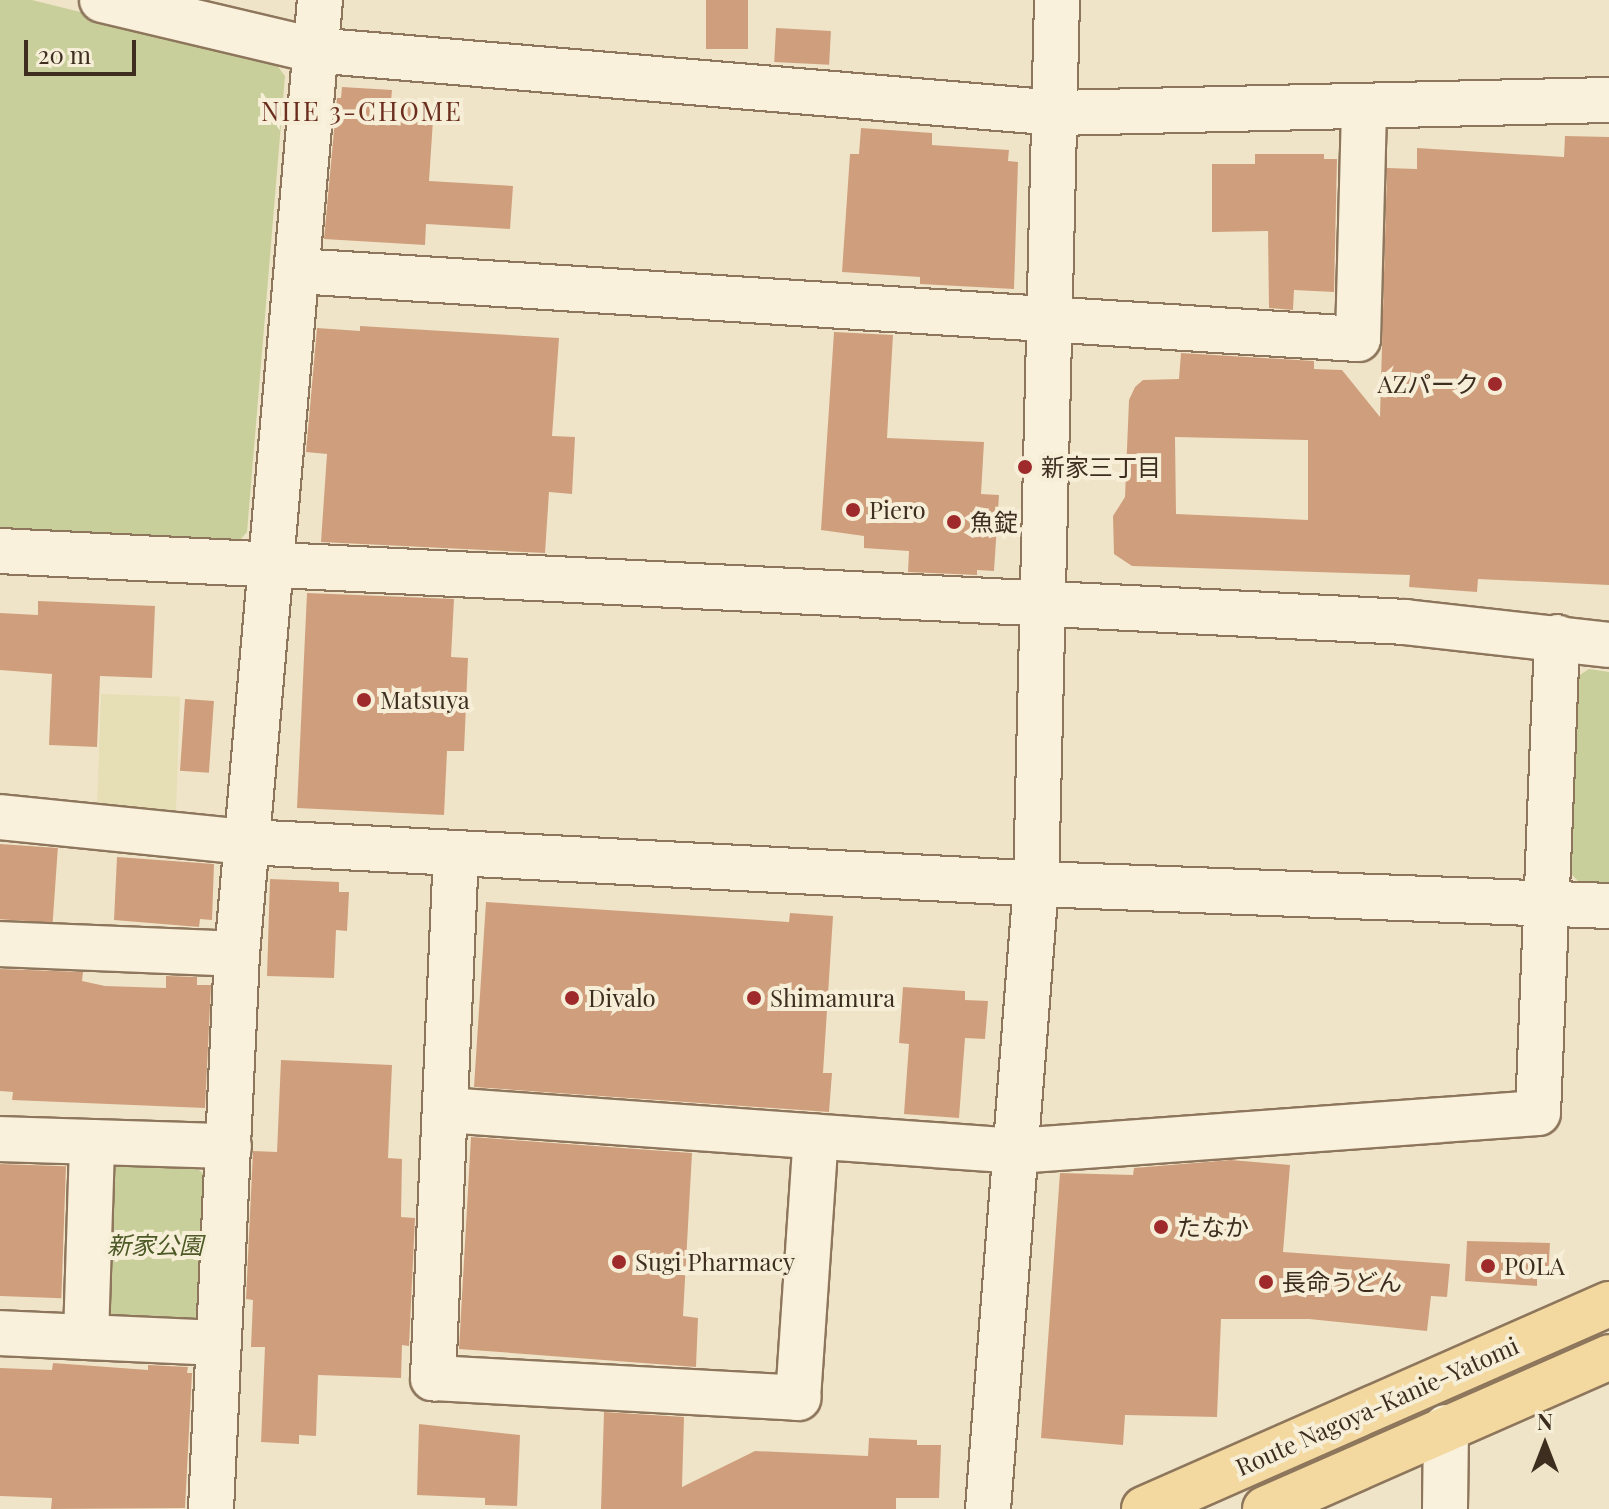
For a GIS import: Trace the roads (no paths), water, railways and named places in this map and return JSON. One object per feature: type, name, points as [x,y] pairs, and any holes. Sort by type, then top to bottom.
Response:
[{"type":"main road","name":"Route Nagoya-Kanie-Yatomi","points":[[1144,1509],[1609,1304]]},
{"type":"main road","name":"Route Nagoya-Kanie-Yatomi","points":[[1265,1509],[1609,1357]]},
{"type":"street","points":[[102,0],[313,50],[1057,113],[1609,100]]},
{"type":"street","points":[[211,1509],[237,954],[297,271],[313,50],[320,0]]},
{"type":"street","points":[[988,1509],[1036,884],[1046,607],[1057,0]]},
{"type":"street","points":[[297,271],[1358,339],[1364,106]]},
{"type":"street","points":[[0,551],[1046,607],[1405,622],[1609,645]]},
{"type":"street","points":[[446,1110],[1016,1151],[1538,1113],[1557,637]]},
{"type":"street","points":[[0,817],[247,842],[1036,884],[1609,906]]},
{"type":"street","points":[[456,853],[433,1378],[798,1398],[816,1137]]},
{"type":"street","points":[[0,944],[237,954]]},
{"type":"street","points":[[0,1139],[229,1146]]},
{"type":"street","points":[[86,1337],[92,1142]]},
{"type":"street","points":[[0,1333],[219,1343]]},
{"type":"street","points":[[1445,1509],[1446,1427]]},
{"type":"place","name":"AZパーク","points":[[1495,384]]},
{"type":"place","name":"新家三丁目","points":[[1025,467]]},
{"type":"place","name":"Piero","points":[[853,510]]},
{"type":"place","name":"魚錠","points":[[954,522]]},
{"type":"place","name":"Matsuya","points":[[364,700]]},
{"type":"place","name":"Divalo","points":[[572,998]]},
{"type":"place","name":"Shimamura","points":[[754,998]]},
{"type":"place","name":"たなか","points":[[1161,1227]]},
{"type":"place","name":"Sugi Pharmacy","points":[[619,1262]]},
{"type":"place","name":"POLA","points":[[1488,1266]]},
{"type":"place","name":"長命うどん","points":[[1266,1282]]},
{"type":"district","name":"NIIE 3-CHOME","points":[[362,111]]},
{"type":"park label","name":"新家公園","points":[[155,1245]]}]
